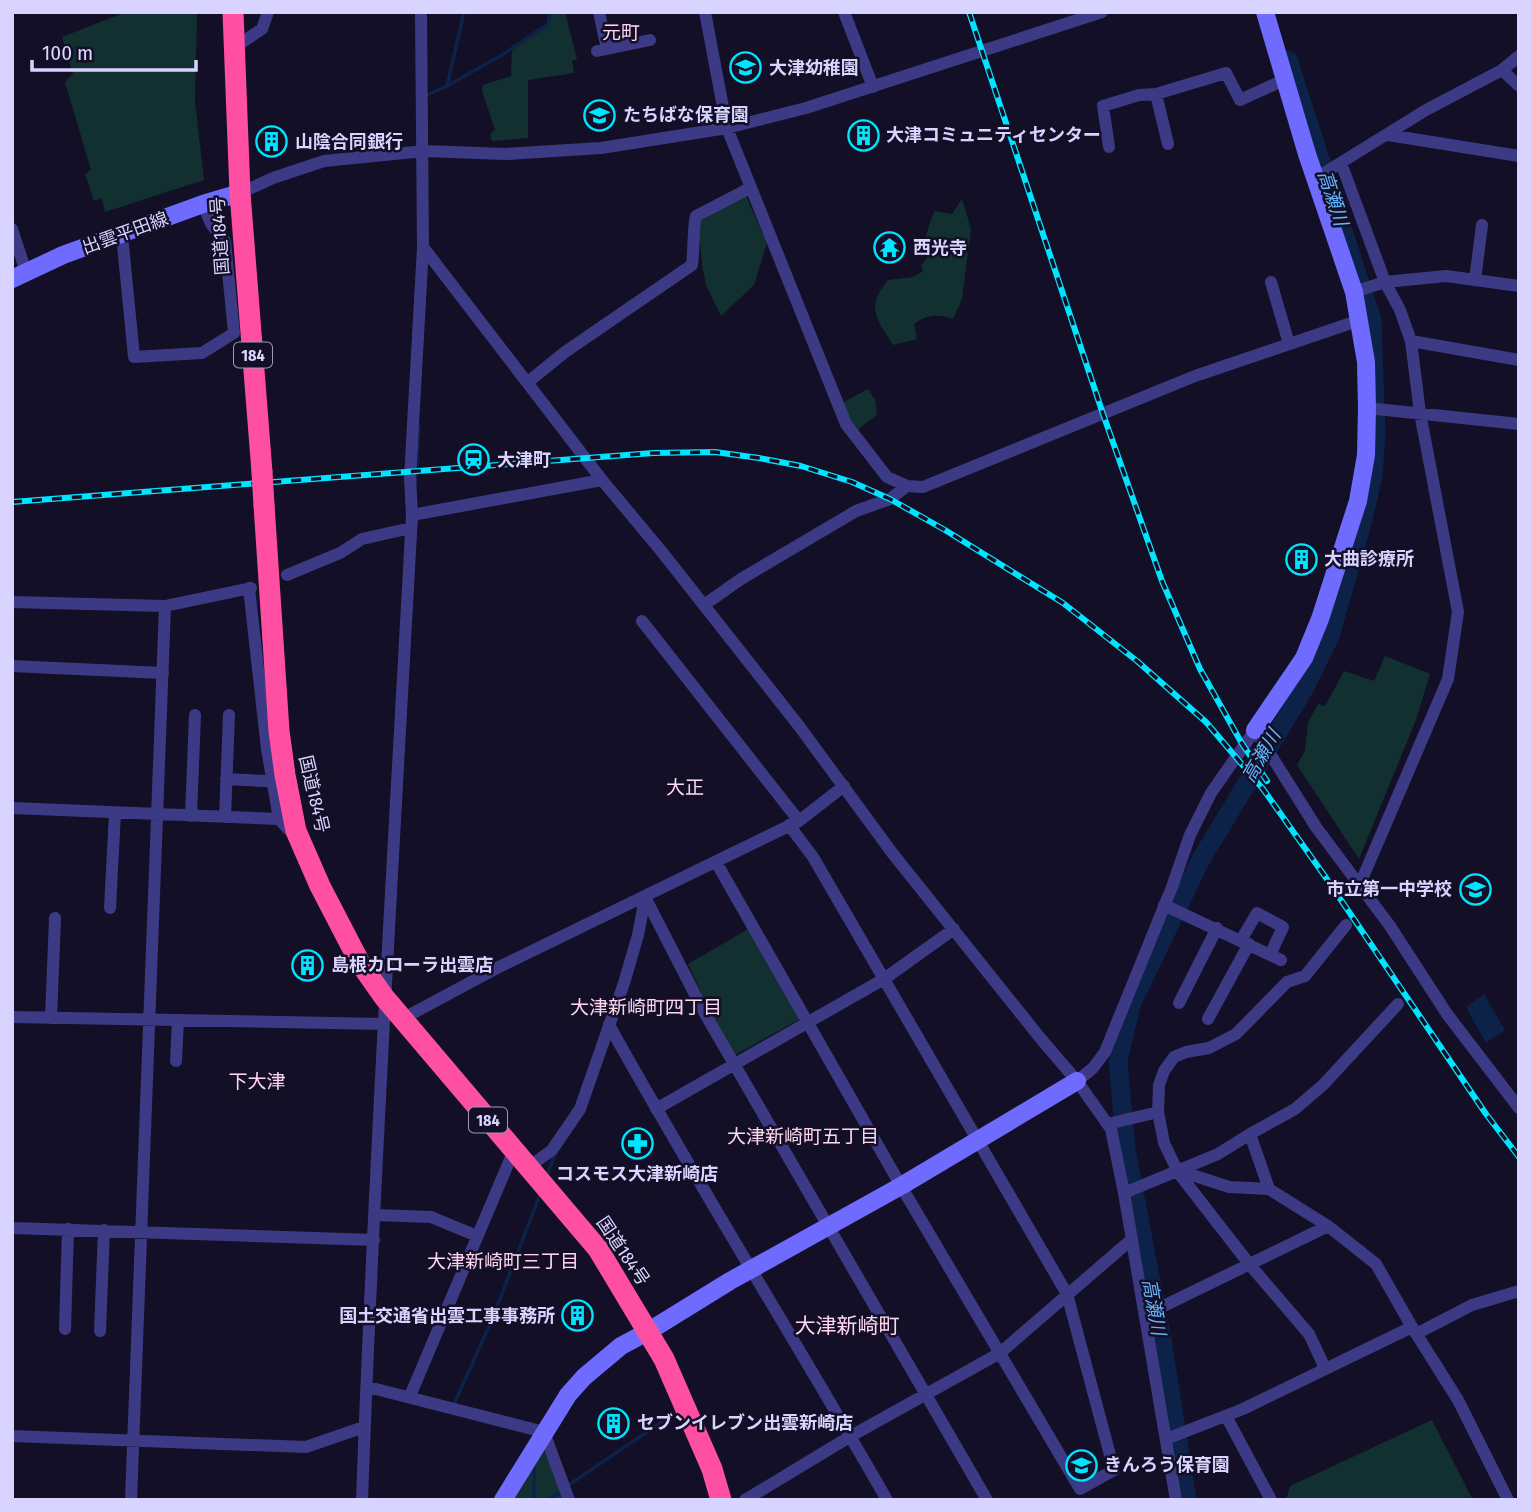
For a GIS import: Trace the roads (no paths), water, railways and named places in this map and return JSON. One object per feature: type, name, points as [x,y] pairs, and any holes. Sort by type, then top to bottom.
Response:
[{"type":"highway","name":"国道184号","points":[[233,12],[240,193],[287,825],[360,963],[384,997],[392,1022],[530,1166],[598,1249],[649,1331],[691,1418],[712,1469],[721,1500]]},
{"type":"street","points":[[235,47],[262,29],[268,12]]},
{"type":"street","points":[[384,997],[389,944],[411,521],[410,478],[424,247],[421,12]]},
{"type":"street","points":[[599,12],[602,50],[650,40]]},
{"type":"street","points":[[705,12],[727,128],[750,188],[846,424],[887,477],[907,486],[923,486],[1195,376],[1360,320]]},
{"type":"street","points":[[844,12],[873,87]]},
{"type":"street","points":[[240,193],[273,177],[324,161],[424,150],[506,154],[601,148],[727,128],[806,108],[1102,12]]},
{"type":"street","points":[[503,1500],[568,1395],[584,1377],[621,1346],[901,1186],[1077,1081],[1093,1068],[1105,1052],[1190,835],[1211,793],[1304,659],[1320,619],[1358,501],[1366,455],[1366,362],[1354,292],[1284,80],[1265,12]]},
{"type":"street","points":[[1316,178],[1426,110],[1502,70],[1519,56]]},
{"type":"street","points":[[1502,70],[1519,86]]},
{"type":"street","points":[[1109,147],[1103,106],[1139,95],[1157,94],[1226,73],[1240,100],[1284,80]]},
{"type":"street","points":[[1157,94],[1168,144]]},
{"type":"street","points":[[1388,135],[1519,156]]},
{"type":"street","points":[[1341,163],[1385,282],[1400,310],[1411,341],[1420,413],[1458,612],[1448,680],[1360,884]]},
{"type":"street","points":[[528,382],[565,352],[692,264],[696,216],[750,188]]},
{"type":"street","name":"出雲平田線","points":[[19,276],[63,256],[240,193]]},
{"type":"street","points":[[122,235],[134,357],[202,353],[234,333],[225,241],[211,224],[203,204]]},
{"type":"street","points":[[1475,280],[1482,225]]},
{"type":"street","points":[[12,229],[19,276]]},
{"type":"street","points":[[424,247],[602,480],[704,605],[894,854],[1032,1029],[1077,1081],[1108,1124],[1124,1193],[1176,1500]]},
{"type":"street","points":[[1354,292],[1385,282],[1446,276],[1519,286],[1519,273]]},
{"type":"street","points":[[1271,282],[1289,344]]},
{"type":"street","points":[[1411,341],[1519,360]]},
{"type":"street","points":[[1367,408],[1517,422]]},
{"type":"street","points":[[287,575],[340,554],[362,539],[411,521],[602,480]]},
{"type":"street","points":[[704,605],[741,579],[856,511],[890,499],[907,486]]},
{"type":"street","points":[[12,602],[164,606],[250,588],[267,749],[287,825],[225,817],[12,808]]},
{"type":"street","points":[[131,1500],[164,606]]},
{"type":"street","points":[[642,621],[794,823],[1067,1294],[1114,1470],[1083,1494],[901,1186],[716,862]]},
{"type":"street","points":[[12,666],[163,673]]},
{"type":"street","points":[[191,816],[194,715]]},
{"type":"street","points":[[225,817],[229,715]]},
{"type":"street","points":[[1255,730],[1317,827],[1360,884],[1447,1014],[1517,1098]]},
{"type":"street","points":[[226,779],[266,781]]},
{"type":"street","points":[[12,1017],[392,1022],[794,823],[844,786]]},
{"type":"street","points":[[110,908],[115,813]]},
{"type":"street","points":[[530,1166],[552,1150],[580,1109],[638,935],[646,897]]},
{"type":"street","points":[[646,897],[698,1000],[986,1500]]},
{"type":"street","points":[[1164,905],[1217,928],[1245,942],[1275,958],[1283,928],[1257,913],[1245,942],[1208,1019]]},
{"type":"street","points":[[51,1018],[55,918]]},
{"type":"street","points":[[1325,1368],[1309,1334],[1250,1265],[1177,1170],[1164,1143],[1158,1112],[1164,1071],[1174,1057],[1209,1048],[1236,1034],[1287,982],[1305,976],[1346,925]]},
{"type":"street","points":[[1179,1003],[1217,928]]},
{"type":"street","points":[[656,1109],[884,979],[954,929]]},
{"type":"street","points":[[1124,1193],[1218,1154],[1295,1109],[1323,1084],[1398,1004]]},
{"type":"street","points":[[176,1061],[178,1020]]},
{"type":"street","points":[[362,1500],[375,1215],[392,1022]]},
{"type":"street","points":[[609,1025],[887,1500]]},
{"type":"street","points":[[1108,1124],[1158,1112]]},
{"type":"street","points":[[1251,1134],[1269,1189]]},
{"type":"street","points":[[410,1396],[514,1150]]},
{"type":"street","points":[[1177,1170],[1229,1187],[1269,1189],[1328,1226],[1377,1264],[1458,1400],[1508,1500]]},
{"type":"street","points":[[375,1215],[431,1217],[477,1236]]},
{"type":"street","points":[[1145,1315],[1328,1226]]},
{"type":"street","points":[[12,1228],[374,1240]]},
{"type":"street","points":[[65,1329],[68,1229]]},
{"type":"street","points":[[100,1331],[104,1230]]},
{"type":"street","points":[[745,1500],[851,1436],[1000,1353],[1132,1239]]},
{"type":"street","points":[[1166,1439],[1226,1416],[1325,1368],[1472,1305],[1519,1291]]},
{"type":"street","points":[[368,1387],[544,1432]]},
{"type":"street","points":[[1226,1416],[1271,1500]]},
{"type":"street","points":[[12,1436],[306,1447],[365,1427]]},
{"type":"street","points":[[544,1432],[569,1500]]},
{"type":"water","points":[[1484,994],[1505,1030],[1486,1043],[1466,1007]]},
{"type":"waterway","points":[[425,96],[447,86],[464,12]]},
{"type":"waterway","points":[[447,86],[502,55],[548,24],[550,12]]},
{"type":"waterway","name":"高瀬川","points":[[1187,1500],[1162,1340],[1126,1149],[1118,1061],[1131,1005],[1200,861],[1304,689],[1330,636],[1373,477],[1376,436],[1372,320],[1288,60]]},
{"type":"waterway","points":[[416,484],[419,425]]},
{"type":"waterway","points":[[546,1177],[556,1152]]},
{"type":"waterway","points":[[454,1404],[492,1320],[540,1194]]},
{"type":"waterway","points":[[567,1486],[675,1413]]},
{"type":"waterway","points":[[534,1462],[534,1500]]},
{"type":"waterway","points":[[549,1500],[561,1491]]},
{"type":"railway","points":[[969,12],[1103,414],[1162,581],[1200,669],[1241,742],[1267,781]]},
{"type":"railway","points":[[12,502],[653,453],[715,452],[759,458],[801,466],[852,482],[890,499],[945,530],[1063,603],[1137,661],[1206,722],[1263,789],[1486,1114],[1519,1157]]},
{"type":"place","name":"大津幼稚園","points":[[746,68]]},
{"type":"place","name":"たちばな保育園","points":[[600,115]]},
{"type":"place","name":"大津コミュニティセンター","points":[[863,135]]},
{"type":"place","name":"山陰合同銀行","points":[[272,142]]},
{"type":"place","name":"西光寺","points":[[890,248]]},
{"type":"place","name":"大津町","points":[[474,460]]},
{"type":"place","name":"大曲診療所","points":[[1301,559]]},
{"type":"place","name":"市立第一中学校","points":[[1475,889]]},
{"type":"place","name":"島根カローラ出雲店","points":[[308,965]]},
{"type":"place","name":"コスモス大津新崎店","points":[[637,1144]]},
{"type":"place","name":"国土交通省出雲工事事務所","points":[[578,1316]]},
{"type":"place","name":"セブンイレブン出雲新崎店","points":[[614,1423]]},
{"type":"place","name":"きんろう保育園","points":[[1081,1465]]},
{"type":"district","name":"元町","points":[[621,32]]},
{"type":"district","name":"大正","points":[[685,787]]},
{"type":"district","name":"大津新崎町四丁目","points":[[646,1007]]},
{"type":"district","name":"下大津","points":[[257,1081]]},
{"type":"district","name":"大津新崎町五丁目","points":[[803,1136]]},
{"type":"district","name":"大津新崎町三丁目","points":[[503,1261]]},
{"type":"district","name":"大津新崎町","points":[[847,1326]]}]
